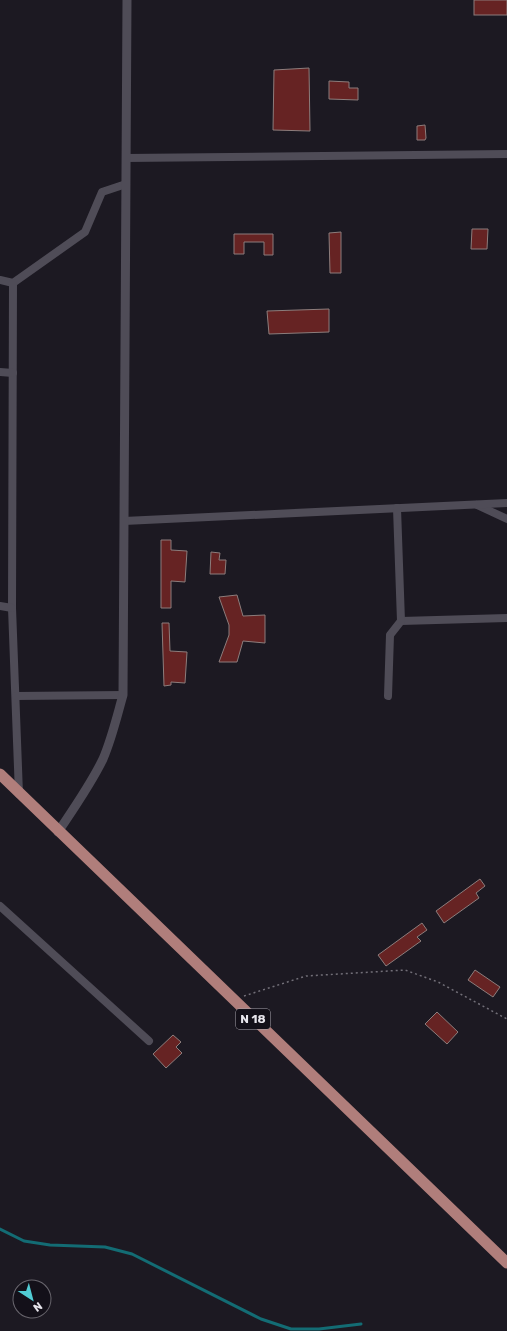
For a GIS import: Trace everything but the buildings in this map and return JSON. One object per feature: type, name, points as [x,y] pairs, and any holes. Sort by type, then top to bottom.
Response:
[{"type":"main road","name":"N 18","points":[[0,774],[58,832],[507,1264]]},
{"type":"street","points":[[58,832],[92,780],[102,760],[111,738],[123,695],[127,0]]},
{"type":"street","points":[[126,158],[507,154]]},
{"type":"street","points":[[0,280],[13,283],[85,232],[102,192],[126,184]]},
{"type":"street","points":[[13,283],[12,608],[19,794]]},
{"type":"street","points":[[0,372],[13,373]]},
{"type":"street","points":[[124,521],[507,503]]},
{"type":"street","points":[[474,504],[507,519]]},
{"type":"street","points":[[388,696],[390,635],[401,621],[397,508]]},
{"type":"street","points":[[0,606],[12,608]]},
{"type":"street","points":[[401,621],[507,618]]},
{"type":"street","points":[[16,696],[123,695]]},
{"type":"street","points":[[0,906],[149,1041]]},
{"type":"path","points":[[233,1000],[306,976],[404,970],[438,982],[507,1019]]},
{"type":"waterway","points":[[0,1229],[24,1241],[50,1245],[105,1247],[132,1254],[261,1319],[291,1329],[319,1329],[361,1324]]}]
